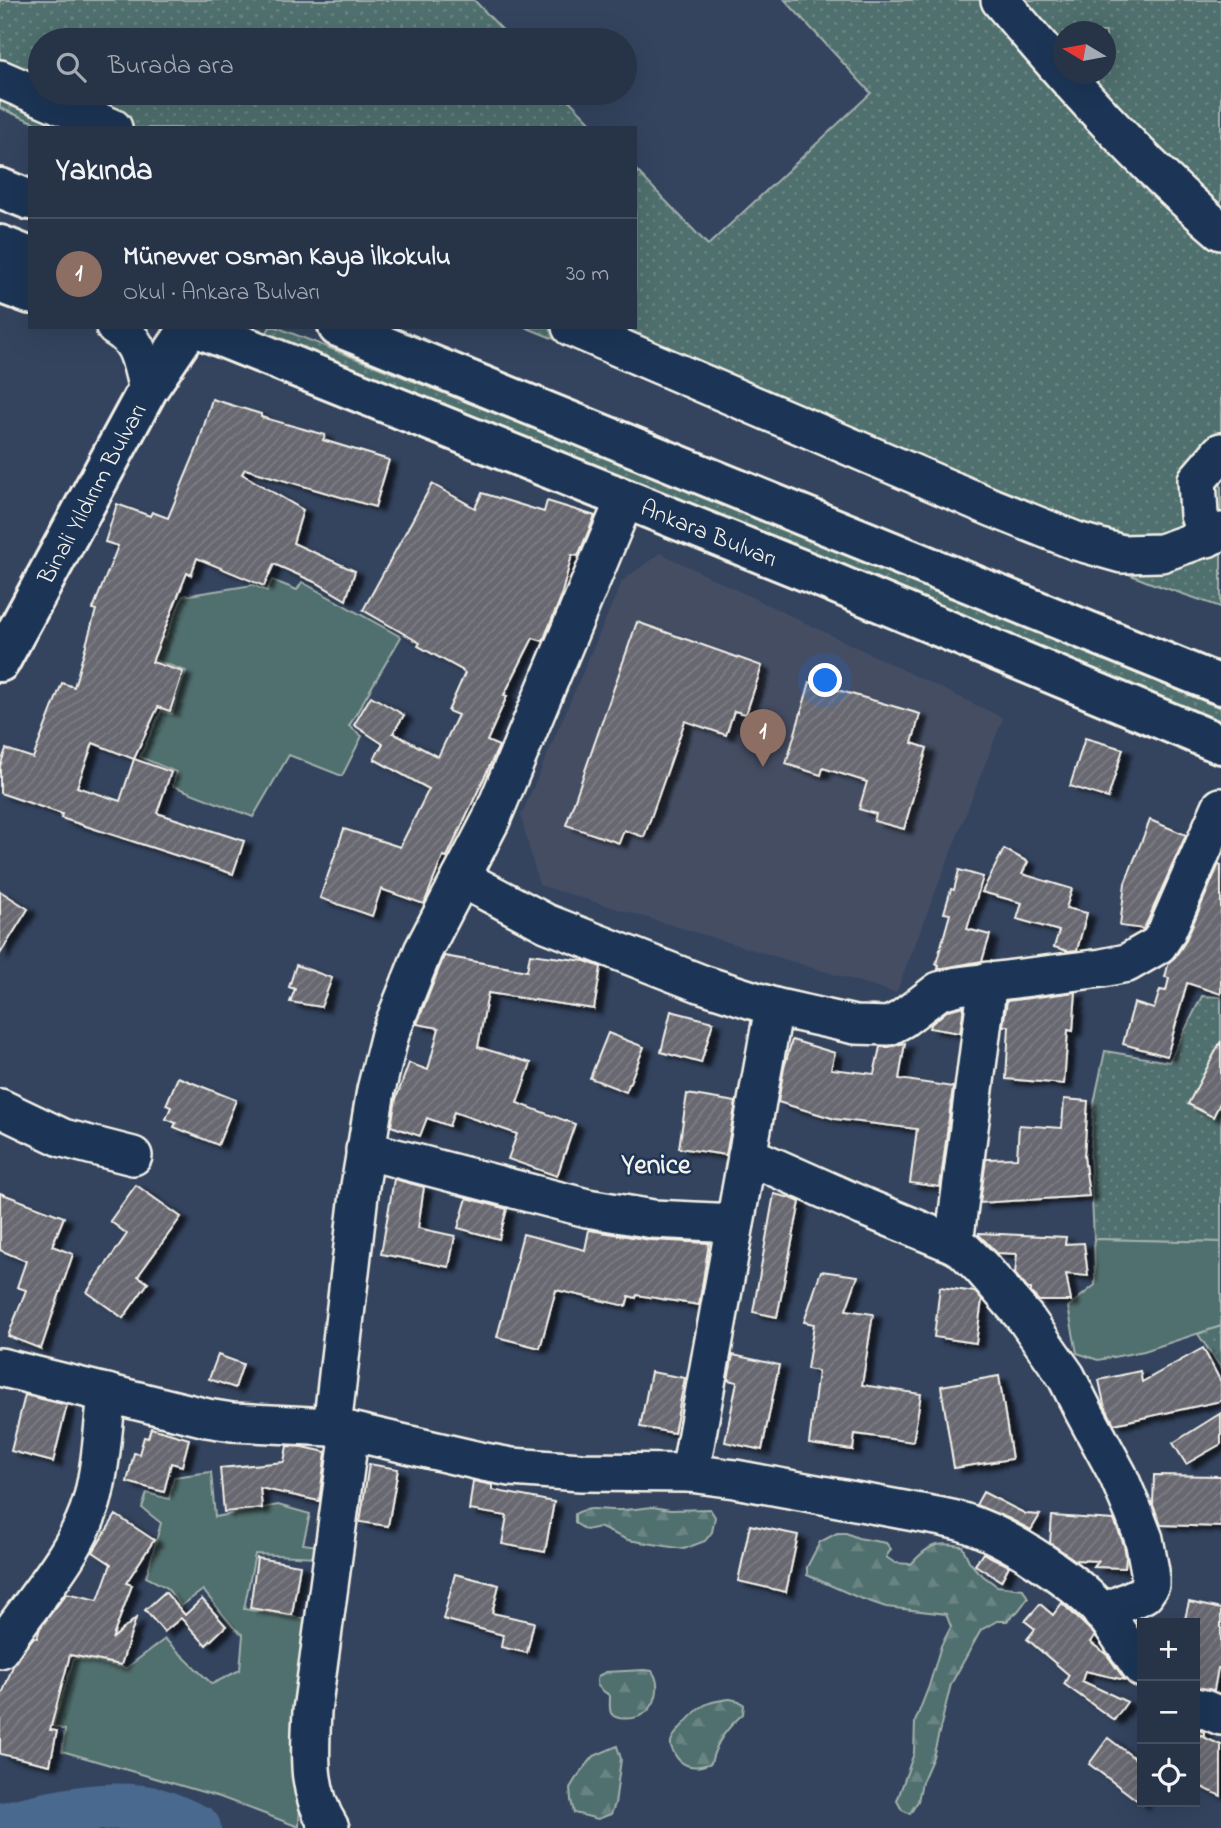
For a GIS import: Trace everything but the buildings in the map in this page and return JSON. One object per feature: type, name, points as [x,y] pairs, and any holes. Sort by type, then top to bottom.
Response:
[{"type":"main road","points":[[0,188],[28,199]]},
{"type":"main road","points":[[0,245],[28,256]]},
{"type":"main road","name":"Binali Yıldırım Bulvarı","points":[[0,663],[148,389],[189,329]]},
{"type":"main road","name":"Ankara Bulvarı","points":[[201,329],[815,575],[1221,744]]},
{"type":"main road","name":"Ankara Bulvarı","points":[[343,329],[1221,685]]},
{"type":"street","points":[[1000,0],[1060,72],[1182,198],[1221,231]]},
{"type":"street","points":[[0,79],[28,91]]},
{"type":"street","points":[[60,105],[108,126]]},
{"type":"street","points":[[0,284],[28,294]]},
{"type":"street","points":[[118,329],[136,345],[148,389]]},
{"type":"street","points":[[576,329],[991,507],[1076,541],[1122,554],[1161,553],[1214,535],[1199,515],[1197,480],[1221,452]]},
{"type":"street","points":[[330,1828],[317,1803],[312,1782],[310,1743],[365,1150],[376,1090],[390,1034],[423,951],[491,820],[625,499]]},
{"type":"street","points":[[461,878],[515,908],[589,941],[702,984],[774,1007],[855,1024],[889,1026],[939,991],[1102,968],[1127,962],[1158,945],[1166,933],[1221,807]]},
{"type":"street","points":[[954,1244],[988,982]]},
{"type":"street","points":[[691,1473],[774,1007]]},
{"type":"street","points":[[0,1108],[63,1138],[133,1156]]},
{"type":"street","points":[[365,1150],[587,1208],[653,1219],[735,1223]]},
{"type":"street","points":[[747,1155],[954,1244],[982,1268],[1026,1319],[1066,1376],[1118,1475],[1144,1539],[1150,1585],[1144,1594],[1102,1613]]},
{"type":"street","points":[[0,1367],[220,1420],[341,1429],[511,1466],[582,1472],[691,1473],[735,1479],[964,1522],[1033,1557],[1067,1580],[1102,1613],[1137,1661]]},
{"type":"street","points":[[0,1649],[79,1532],[91,1503],[107,1394]]},
{"type":"street","points":[[1200,1708],[1221,1716]]},
{"type":"shaded area","points":[[660,553],[1003,718],[896,993],[539,885],[521,816],[622,581]]},
{"type":"green space","points":[[0,0],[474,0],[501,28],[28,28],[28,105],[574,105],[594,126],[42,126],[0,108]]},
{"type":"green space","points":[[785,0],[1221,0],[1221,607],[1148,582],[530,329],[637,329],[637,171],[708,245],[871,93]]},
{"type":"green space","points":[[269,329],[281,329],[776,524],[1221,708],[1221,721],[776,537],[266,334]]},
{"type":"green space","points":[[272,580],[297,590],[302,582],[401,637],[349,726],[362,736],[342,776],[289,755],[253,817],[173,786],[176,772],[140,757],[161,711],[172,714],[186,671],[143,656],[151,633],[165,639],[183,596],[253,585],[267,591]]},
{"type":"green space","points":[[1202,996],[1221,997],[1221,1242],[1094,1239],[1090,1157],[1094,1103],[1105,1051],[1169,1062]]},
{"type":"green space","points":[[1094,1239],[1221,1242],[1221,1326],[1144,1351],[1098,1360],[1077,1353],[1068,1307],[1095,1285]]},
{"type":"green space","points":[[1221,1326],[1221,1368],[1198,1334]]},
{"type":"green space","points":[[211,1472],[215,1517],[278,1505],[310,1514],[303,1544],[319,1546],[317,1557],[255,1554],[244,1609],[307,1619],[299,1827],[220,1797],[62,1751],[65,1730],[53,1726],[74,1658],[126,1668],[165,1639],[212,1684],[240,1670],[243,1635],[233,1627],[203,1590],[181,1606],[166,1587],[146,1577],[161,1523],[142,1508],[147,1493],[169,1499],[174,1477]]},
{"type":"green space","points":[[653,1507],[670,1510],[710,1509],[715,1517],[712,1532],[705,1541],[684,1549],[628,1540],[599,1527],[586,1530],[575,1523],[575,1514],[580,1511]]},
{"type":"green space","points":[[837,1533],[886,1543],[891,1549],[886,1557],[895,1563],[911,1564],[923,1552],[939,1544],[962,1546],[978,1572],[997,1586],[1023,1589],[1028,1598],[1007,1621],[997,1621],[981,1630],[951,1684],[933,1757],[922,1782],[918,1801],[910,1814],[902,1810],[897,1801],[914,1753],[915,1722],[941,1646],[951,1627],[946,1614],[886,1607],[807,1575],[807,1567],[820,1542]]},
{"type":"green space","points":[[652,1671],[657,1682],[651,1707],[635,1718],[613,1716],[610,1696],[598,1686],[598,1676],[606,1672]]},
{"type":"green space","points":[[730,1699],[744,1705],[743,1714],[723,1736],[711,1763],[695,1766],[681,1762],[671,1746],[675,1734],[703,1706]]},
{"type":"green space","points":[[617,1746],[621,1759],[615,1804],[611,1814],[598,1819],[574,1813],[570,1788],[576,1778],[594,1756]]},
{"type":"waterway","points":[[0,1826],[58,1813],[120,1807],[158,1811],[198,1828]]},
{"type":"place","name":"Münevver Osman Kaya İlkokulu","points":[[763,767]]},
{"type":"district","name":"Yenice","points":[[656,1163]]}]
